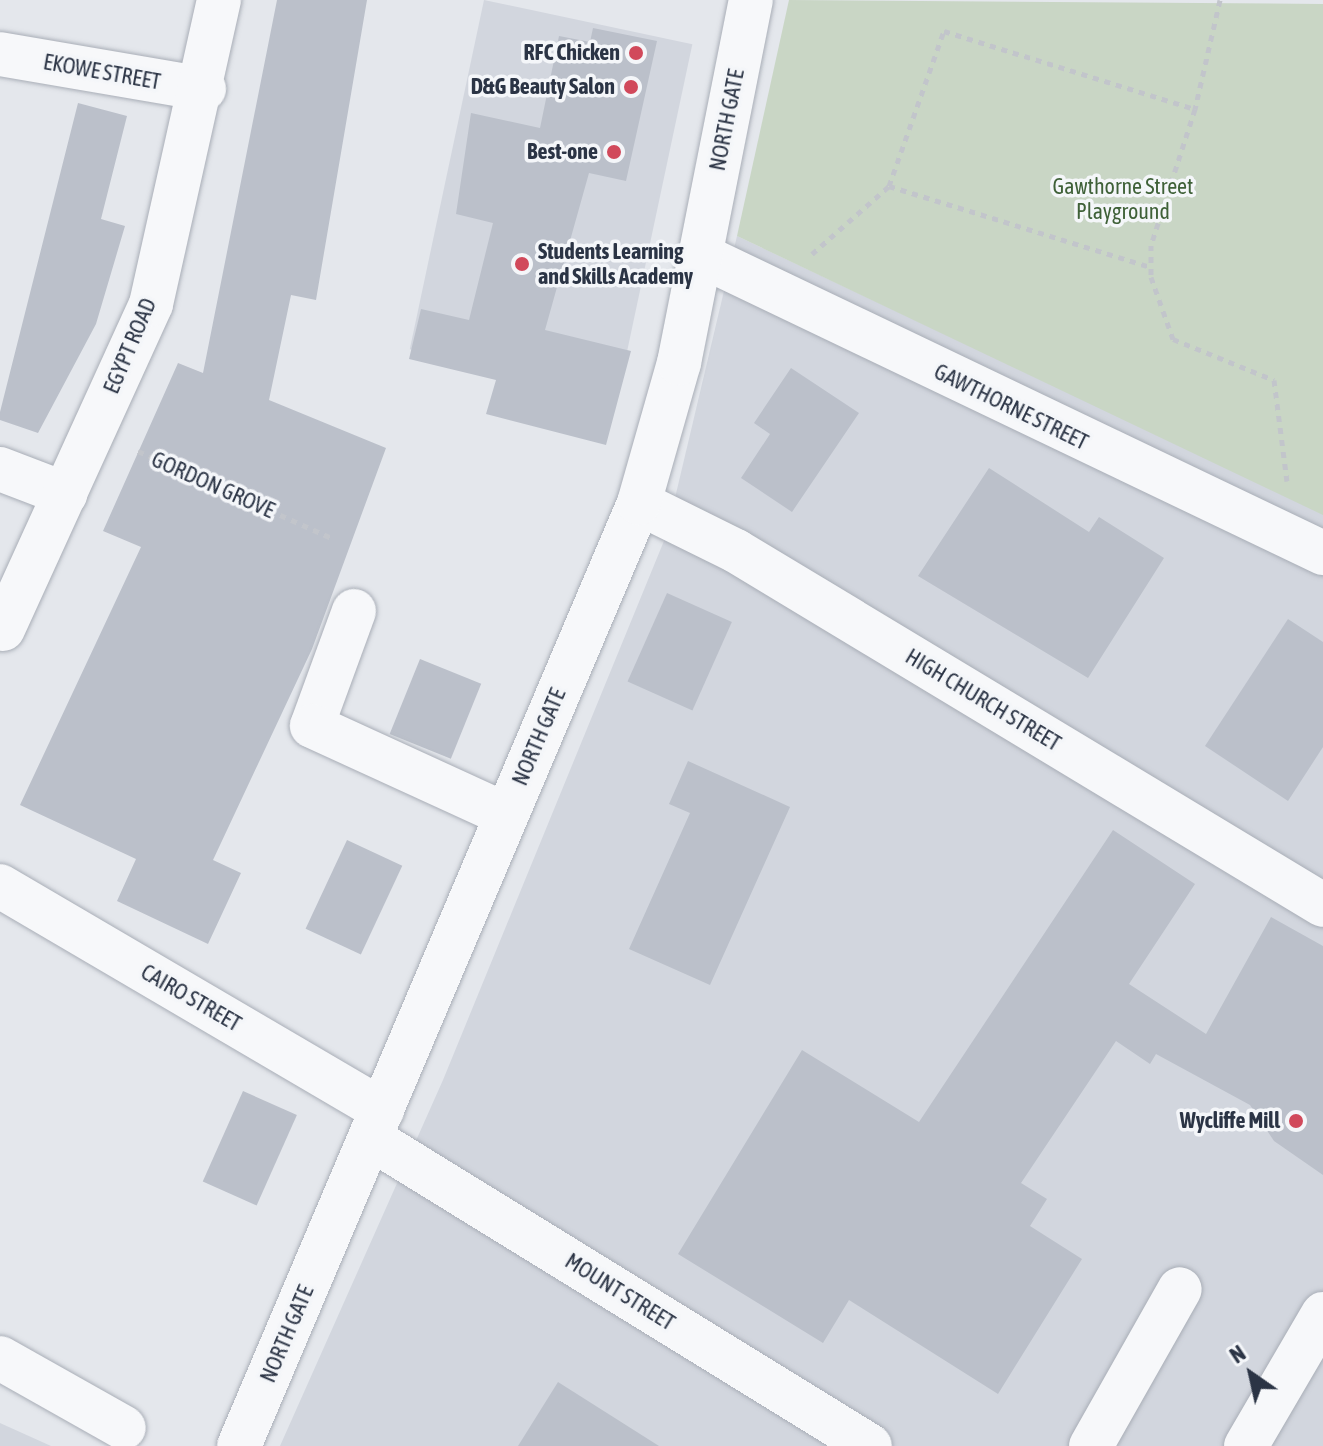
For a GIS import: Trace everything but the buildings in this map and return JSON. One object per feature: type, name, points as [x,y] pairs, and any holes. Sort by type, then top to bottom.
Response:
[{"type":"street","name":"EGYPT ROAD","points":[[3,629],[151,304],[204,89],[219,0]]},
{"type":"street","name":"NORTH GATE","points":[[239,1446],[639,503],[700,255],[751,0]]},
{"type":"street","name":"EKOWE STREET","points":[[0,54],[204,89]]},
{"type":"street","name":"GAWTHORNE STREET","points":[[700,255],[1306,545]]},
{"type":"street","points":[[0,469],[65,494]]},
{"type":"street","name":"HIGH CHURCH STREET","points":[[639,503],[736,551],[1323,905]]},
{"type":"street","points":[[354,611],[312,726],[506,815]]},
{"type":"street","name":"CAIRO STREET","points":[[0,886],[376,1124]]},
{"type":"street","name":"MOUNT STREET","points":[[376,1124],[870,1446]]},
{"type":"street","points":[[1091,1446],[1180,1289]]},
{"type":"street","points":[[1246,1446],[1323,1314]]},
{"type":"street","points":[[0,1358],[124,1428]]},
{"type":"path","points":[[1220,0],[1195,109],[1151,245],[1151,267],[1173,339],[1274,380],[1306,545]]},
{"type":"path","points":[[776,293],[889,186],[944,31],[1195,109]]},
{"type":"path","points":[[889,186],[1151,267]]},
{"type":"path","name":"GORDON GROVE","points":[[93,431],[334,539]]},
{"type":"shaded area","points":[[484,0],[692,44],[618,393],[410,349]]},
{"type":"shaded area","points":[[737,236],[1323,513],[1323,1446],[280,1446],[443,1080],[666,536]]},
{"type":"shaded area","points":[[0,1423],[51,1446],[0,1446]]},
{"type":"green space","name":"Gawthorne Street Playground","points":[[789,0],[1323,4],[1323,515],[737,236]]},
{"type":"place","name":"RFC Chicken","points":[[636,53]]},
{"type":"place","name":"D&G Beauty Salon","points":[[631,87]]},
{"type":"place","name":"Best-one","points":[[614,152]]},
{"type":"place","name":"Students Learning and Skills Academy","points":[[522,264]]},
{"type":"place","name":"Wycliffe Mill","points":[[1296,1121]]}]
